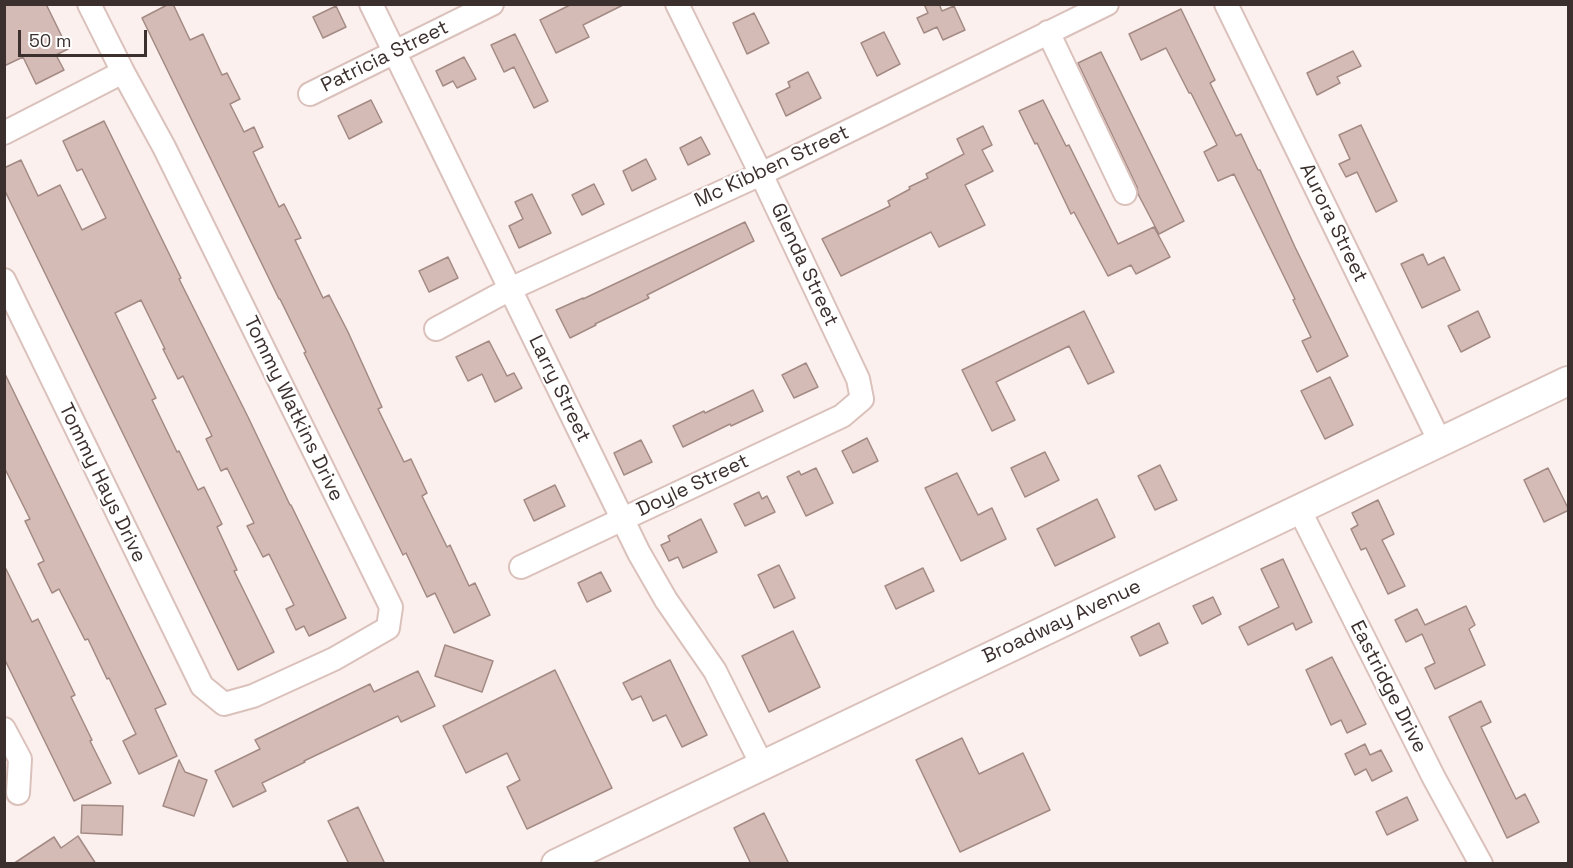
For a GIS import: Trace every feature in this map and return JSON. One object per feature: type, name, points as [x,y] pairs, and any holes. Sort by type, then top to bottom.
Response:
[{"type":"main road","name":"Broadway Avenue","points":[[556,864],[1569,381]]},
{"type":"street","name":"Tommy Watkins Drive","points":[[89,4],[164,147],[391,607],[388,628],[334,659],[253,696],[224,704],[202,686]]},
{"type":"street","name":"Larry Street","points":[[371,4],[639,553],[666,600],[716,671],[762,765]]},
{"type":"street","name":"Patricia Street","points":[[310,94],[492,4]]},
{"type":"street","name":"Mc Kibben Street","points":[[436,329],[510,289],[760,174],[1107,4]]},
{"type":"street","name":"Aurora Street","points":[[1226,4],[1440,442]]},
{"type":"street","name":"Glenda Street","points":[[686,8],[760,174],[858,379],[862,399]]},
{"type":"street","points":[[1048,32],[1125,193]]},
{"type":"street","points":[[4,133],[123,72]]},
{"type":"street","name":"Tommy Hays Drive","points":[[4,280],[202,686]]},
{"type":"street","name":"Doyle Street","points":[[521,567],[842,416],[862,399]]},
{"type":"street","name":"Eastridge Drive","points":[[1299,509],[1434,778],[1481,864]]},
{"type":"street","points":[[4,729],[20,759],[18,794]]},
{"type":"building","points":[[4,4],[46,4],[68,49],[56,55],[64,70],[36,84],[23,57],[4,66]]},
{"type":"building","points":[[173,4],[190,40],[203,34],[222,75],[227,73],[240,99],[230,104],[244,132],[254,127],[263,147],[253,152],[279,207],[284,204],[301,238],[295,240],[323,298],[329,295],[382,407],[378,409],[404,462],[411,459],[427,493],[422,496],[447,547],[450,545],[469,586],[475,583],[490,615],[454,633],[435,593],[427,597],[406,553],[403,555],[142,18]]},
{"type":"building","points":[[572,4],[625,4],[583,25],[589,37],[556,53],[540,20]]},
{"type":"building","points":[[924,4],[939,4],[942,11],[954,6],[965,30],[943,40],[937,27],[924,33],[917,18],[928,13]]},
{"type":"building","points":[[336,6],[346,27],[323,38],[313,17]]},
{"type":"building","points":[[1181,9],[1215,80],[1210,83],[1236,136],[1241,134],[1260,170],[1348,356],[1317,372],[1302,341],[1311,337],[1293,300],[1295,299],[1234,174],[1218,181],[1204,152],[1217,145],[1166,48],[1141,60],[1129,34]]},
{"type":"building","points":[[754,13],[769,43],[747,54],[733,23]]},
{"type":"building","points":[[884,32],[900,64],[877,76],[861,43]]},
{"type":"building","points":[[515,34],[548,101],[534,108],[514,67],[504,72],[491,45]]},
{"type":"building","points":[[1353,51],[1361,66],[1337,77],[1340,83],[1317,95],[1307,73]]},
{"type":"building","points":[[1101,52],[1184,221],[1159,234],[1138,194],[1137,187],[1078,63]]},
{"type":"building","points":[[464,57],[476,79],[457,88],[453,81],[443,86],[436,71]]},
{"type":"building","points":[[808,72],[821,98],[786,116],[776,94],[790,87],[788,82]]},
{"type":"building","points":[[371,100],[382,122],[349,139],[338,116]]},
{"type":"building","points":[[1043,100],[1066,146],[1069,145],[1118,244],[1154,227],[1170,257],[1136,274],[1131,265],[1108,276],[1074,212],[1071,214],[1019,111]]},
{"type":"building","points":[[104,121],[346,618],[309,636],[304,626],[296,630],[286,609],[294,605],[269,554],[263,557],[247,526],[254,523],[227,468],[221,471],[206,439],[212,436],[183,376],[178,379],[141,300],[115,313],[156,398],[152,400],[177,452],[179,451],[198,490],[204,487],[222,524],[217,527],[237,570],[234,571],[274,652],[238,670],[4,189],[4,168],[21,160],[38,196],[60,185],[82,230],[106,218],[82,169],[77,171],[63,141]]},
{"type":"building","points":[[1361,125],[1397,201],[1376,212],[1357,172],[1346,177],[1339,164],[1350,159],[1339,135]]},
{"type":"building","points":[[983,126],[992,145],[982,150],[993,171],[965,185],[985,225],[939,247],[931,232],[841,276],[822,239],[890,206],[888,201],[928,178],[926,174],[964,154],[957,139]]},
{"type":"building","points":[[701,137],[710,154],[688,165],[680,148]]},
{"type":"building","points":[[646,159],[656,179],[632,191],[623,171]]},
{"type":"building","points":[[594,184],[604,204],[582,215],[572,195]]},
{"type":"building","points":[[532,194],[551,233],[519,248],[509,226],[523,219],[515,202]]},
{"type":"building","points":[[745,222],[754,241],[647,295],[649,298],[570,338],[556,310]]},
{"type":"building","points":[[1423,254],[1428,265],[1444,257],[1460,290],[1422,308],[1401,264]]},
{"type":"building","points":[[448,257],[458,278],[429,292],[419,271]]},
{"type":"building","points":[[1084,311],[1114,372],[1088,384],[1069,346],[996,382],[1015,420],[992,431],[962,370]]},
{"type":"building","points":[[1478,311],[1490,337],[1461,352],[1448,326]]},
{"type":"building","points":[[489,341],[507,376],[514,373],[522,388],[495,402],[482,374],[468,381],[456,357]]},
{"type":"building","points":[[806,363],[818,387],[794,398],[782,375]]},
{"type":"building","points":[[4,372],[166,704],[155,709],[177,756],[139,774],[123,741],[136,734],[109,678],[107,679],[88,639],[85,640],[59,589],[52,593],[38,564],[44,561],[25,521],[30,519],[4,467]]},
{"type":"building","points":[[1330,377],[1353,425],[1325,439],[1301,391]]},
{"type":"building","points":[[753,390],[763,411],[683,447],[673,426]]},
{"type":"building","points":[[867,438],[878,461],[853,473],[842,451]]},
{"type":"building","points":[[641,440],[652,462],[624,475],[614,453]]},
{"type":"building","points":[[1045,452],[1059,480],[1025,497],[1011,468]]},
{"type":"building","points":[[1160,465],[1177,500],[1155,510],[1138,476]]},
{"type":"building","points":[[816,468],[833,503],[806,516],[787,477],[799,471],[801,475]]},
{"type":"building","points":[[1548,468],[1569,510],[1544,522],[1524,480]]},
{"type":"building","points":[[957,473],[978,515],[992,508],[1006,539],[961,561],[925,488]]},
{"type":"building","points":[[555,485],[565,506],[534,521],[524,500]]},
{"type":"building","points":[[759,492],[762,499],[767,496],[775,512],[745,526],[734,504]]},
{"type":"building","points":[[1097,499],[1115,537],[1055,566],[1037,529]]},
{"type":"building","points":[[1378,500],[1394,534],[1382,540],[1405,586],[1388,594],[1366,548],[1361,550],[1351,529],[1358,525],[1352,513]]},
{"type":"building","points":[[701,519],[717,552],[683,568],[678,557],[669,561],[661,545],[670,541],[668,536]]},
{"type":"building","points":[[1283,559],[1312,622],[1296,630],[1293,623],[1248,645],[1239,627],[1279,607],[1261,569]]},
{"type":"building","points":[[4,565],[32,622],[38,619],[75,695],[71,697],[111,783],[74,801],[4,658]]},
{"type":"building","points":[[779,565],[795,598],[774,608],[758,575]]},
{"type":"building","points":[[923,568],[934,591],[896,609],[885,586]]},
{"type":"building","points":[[601,572],[611,591],[587,602],[578,583]]},
{"type":"building","points":[[1213,597],[1221,614],[1202,624],[1193,606]]},
{"type":"building","points":[[1466,606],[1475,625],[1469,629],[1485,665],[1435,689],[1425,668],[1435,663],[1422,634],[1406,642],[1395,620],[1417,609],[1425,625]]},
{"type":"building","points":[[1159,623],[1168,643],[1140,656],[1131,637]]},
{"type":"building","points":[[793,631],[820,687],[769,712],[742,656]]},
{"type":"building","points":[[445,645],[493,661],[482,692],[435,676]]},
{"type":"building","points":[[1332,657],[1366,724],[1347,733],[1341,720],[1331,725],[1306,670]]},
{"type":"building","points":[[670,660],[707,735],[682,747],[666,715],[653,721],[641,696],[632,700],[623,683]]},
{"type":"building","points":[[555,670],[612,788],[527,829],[507,787],[520,780],[507,753],[466,773],[443,726]]},
{"type":"building","points":[[418,671],[435,706],[401,722],[398,716],[304,761],[262,783],[266,791],[233,807],[215,771],[260,749],[255,740],[370,684],[374,692]]},
{"type":"building","points":[[1481,701],[1491,722],[1481,727],[1516,799],[1525,794],[1539,822],[1507,838],[1449,717]]},
{"type":"building","points":[[962,738],[979,774],[1023,753],[1050,810],[960,852],[916,760]]},
{"type":"building","points":[[1365,744],[1370,755],[1381,750],[1392,771],[1372,781],[1366,769],[1355,775],[1345,754]]},
{"type":"building","points":[[179,760],[185,772],[207,780],[194,816],[163,806]]},
{"type":"building","points":[[1407,797],[1418,820],[1387,835],[1376,812]]},
{"type":"building","points":[[82,805],[123,806],[122,835],[81,833]]},
{"type":"building","points":[[358,807],[385,864],[349,864],[328,821]]},
{"type":"building","points":[[764,813],[789,864],[751,864],[734,828]]},
{"type":"building","points":[[78,836],[96,864],[13,864],[54,837],[61,848]]}]
